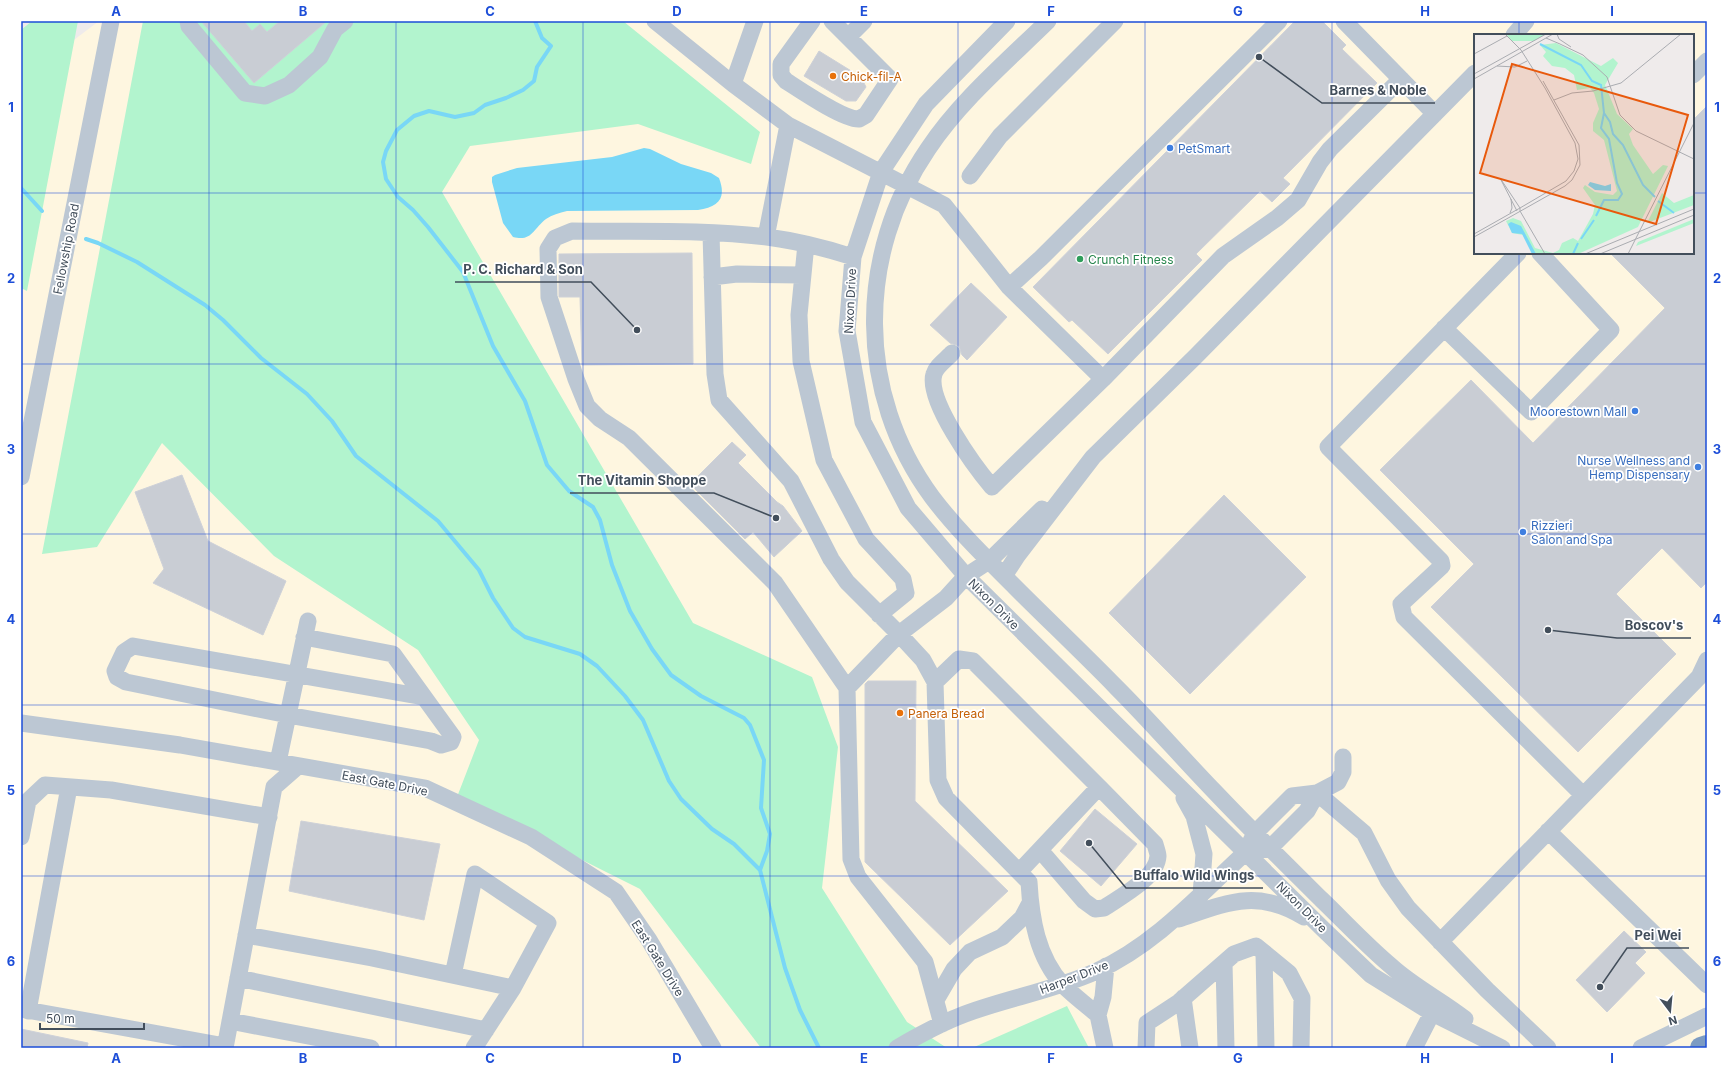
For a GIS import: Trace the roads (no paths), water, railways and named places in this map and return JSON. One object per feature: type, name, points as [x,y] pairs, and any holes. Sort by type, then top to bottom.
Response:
[{"type":"highway","points":[[1701,1048],[1707,1046]]},
{"type":"street","name":"Fellowship Road","points":[[21,477],[111,21]]},
{"type":"street","points":[[188,21],[189,26],[245,92],[265,96],[289,85],[320,57],[335,29],[345,21]]},
{"type":"street","points":[[655,21],[733,84],[788,125],[881,172],[948,209],[1009,287],[1103,379]]},
{"type":"street","points":[[733,84],[754,21]]},
{"type":"street","points":[[812,21],[781,64],[781,75],[786,81],[831,108],[856,120],[866,115],[890,79],[832,21]]},
{"type":"street","points":[[848,37],[864,21]]},
{"type":"street","name":"Nixon Drive","points":[[1006,21],[926,104],[881,172],[853,257],[846,331],[863,422],[908,508],[966,576],[1371,976],[1432,1013],[1503,1048]]},
{"type":"street","name":"Nixon Drive","points":[[1048,21],[945,126],[927,150],[906,186],[887,233],[879,262],[875,292],[874,322],[880,380],[888,410],[899,440],[913,468],[949,519],[989,561],[1116,687],[1255,834],[1387,963],[1410,983],[1456,1013],[1503,1048]]},
{"type":"street","points":[[970,176],[1000,136],[1115,21]]},
{"type":"street","points":[[1009,287],[1041,258],[1279,21]]},
{"type":"street","points":[[1344,21],[1435,114]]},
{"type":"street","points":[[1515,34],[1526,21]]},
{"type":"street","points":[[1694,74],[1707,61]]},
{"type":"street","points":[[847,688],[899,634],[946,598],[966,576],[989,561],[1083,468],[1107,442],[1195,357],[1474,74]]},
{"type":"street","points":[[952,353],[934,372],[933,378],[937,398],[960,445],[992,488],[1103,379],[1223,256],[1277,218],[1298,200],[1320,162],[1330,149],[1401,79]]},
{"type":"street","points":[[766,237],[788,125]]},
{"type":"street","points":[[853,257],[806,244],[766,237],[712,233],[572,231],[555,238],[548,249],[549,297],[576,379],[587,406],[600,418],[630,438],[775,583],[847,688],[851,858],[858,877],[925,962],[942,1024]]},
{"type":"street","points":[[712,233],[714,374],[719,400],[791,481],[831,559],[847,582],[923,660],[935,682],[938,780],[946,798],[1029,882],[1030,903],[1038,942],[1047,964],[1062,984],[1098,1015]]},
{"type":"street","points":[[806,244],[799,315],[801,361],[824,460],[866,539],[903,580],[906,593],[879,615]]},
{"type":"street","points":[[1517,254],[1328,447],[1441,561],[1442,566],[1401,604],[1404,617],[1583,795]]},
{"type":"street","points":[[1444,328],[1531,412],[1611,330],[1541,254]]},
{"type":"street","points":[[712,277],[737,274],[802,275]]},
{"type":"street","points":[[1004,576],[1016,556],[1083,468]]},
{"type":"street","points":[[278,762],[288,715],[296,675],[306,629],[393,654],[453,737],[451,742],[442,745],[431,741],[288,715],[126,682],[117,678],[115,671],[124,652],[133,646],[296,675],[424,697]]},
{"type":"street","points":[[935,682],[959,659],[973,661],[1155,844],[1158,856],[1156,865],[1150,875],[1104,908],[1095,909],[1084,900],[1040,850]]},
{"type":"street","points":[[1440,942],[1699,677],[1707,660]]},
{"type":"street","name":"East Gate Drive","points":[[21,723],[180,745],[425,788],[531,837],[616,892],[649,940],[713,1048]]},
{"type":"street","points":[[1246,852],[1270,848],[1308,811],[1317,793],[1338,782],[1343,772],[1343,757]]},
{"type":"street","points":[[69,787],[24,1010],[225,1047],[274,787],[298,766]]},
{"type":"street","points":[[1175,782],[1194,816],[1200,833],[1204,854],[1201,895]]},
{"type":"street","points":[[21,837],[28,801],[45,785],[111,790],[269,816]]},
{"type":"street","points":[[1018,872],[1099,787]]},
{"type":"street","points":[[1317,793],[1364,833],[1388,880],[1408,908],[1492,995],[1548,1048]]},
{"type":"street","name":"Harper Drive","points":[[897,1048],[942,1024],[985,1008],[1062,984],[1106,966],[1144,942],[1173,921],[1246,852],[1255,834],[1292,796],[1317,793]]},
{"type":"street","points":[[1548,832],[1707,985]]},
{"type":"street","points":[[453,975],[475,874],[548,923],[513,988],[474,1048]]},
{"type":"street","points":[[1173,921],[1223,904],[1247,899],[1276,903],[1294,911],[1323,929]]},
{"type":"street","points":[[936,1000],[954,969],[970,952],[1002,937],[1022,918],[1030,903]]},
{"type":"street","points":[[246,935],[372,958],[513,988]]},
{"type":"street","points":[[1146,1048],[1147,1023],[1183,998],[1234,954],[1256,946],[1289,973],[1302,998],[1300,1048]]},
{"type":"street","points":[[1264,953],[1266,1048]]},
{"type":"street","points":[[1224,963],[1226,1048]]},
{"type":"street","points":[[1105,1048],[1098,1015],[1106,966]]},
{"type":"street","points":[[238,978],[486,1030]]},
{"type":"street","points":[[1183,998],[1190,1048]]},
{"type":"street","points":[[1414,1048],[1432,1013]]},
{"type":"street","points":[[1641,1048],[1707,1016]]},
{"type":"street","points":[[230,1021],[371,1048]]},
{"type":"street","points":[[144,1031],[153,1048]]},
{"type":"water","points":[[644,148],[650,149],[681,164],[711,173],[719,178],[722,191],[719,201],[711,207],[698,210],[567,211],[546,219],[532,234],[524,238],[513,237],[503,223],[492,182],[492,177],[495,175],[517,168],[612,157]]},
{"type":"waterway","points":[[535,21],[542,38],[551,46],[537,67],[534,81],[523,90],[485,105],[474,113],[455,117],[429,111],[414,116],[397,130],[386,151],[383,162],[386,179],[398,197],[413,210],[428,227],[463,272],[493,346],[525,401],[547,465],[569,491],[593,507],[600,520],[612,565],[630,611],[652,649],[671,675],[701,696],[744,718],[750,725],[764,760],[761,808],[770,834],[767,851],[760,870]]},
{"type":"waterway","points":[[21,188],[42,211]]},
{"type":"waterway","points":[[86,239],[98,243],[137,262],[205,305],[223,320],[261,358],[307,394],[332,421],[356,456],[438,521],[479,570],[493,598],[513,628],[525,637],[580,654],[597,666],[625,696],[643,720],[669,781],[681,799],[712,829],[734,844],[760,870],[785,968],[800,1010],[819,1048]]},
{"type":"place","name":"Barnes & Noble","points":[[1259,57]]},
{"type":"place","name":"Chick-fil-A","points":[[833,76]]},
{"type":"place","name":"PetSmart","points":[[1170,148]]},
{"type":"place","name":"Crunch Fitness","points":[[1080,259]]},
{"type":"place","name":"P. C. Richard & Son","points":[[637,330]]},
{"type":"place","name":"Moorestown Mall","points":[[1635,411]]},
{"type":"place","name":"Nurse Wellness and Hemp Dispensary","points":[[1698,467]]},
{"type":"place","name":"The Vitamin Shoppe","points":[[776,518]]},
{"type":"place","name":"Rizzieri Salon and Spa","points":[[1523,532]]},
{"type":"place","name":"Boscov's","points":[[1548,630]]},
{"type":"place","name":"Panera Bread","points":[[900,713]]},
{"type":"place","name":"Buffalo Wild Wings","points":[[1089,843]]},
{"type":"place","name":"Pei Wei","points":[[1600,987]]}]
